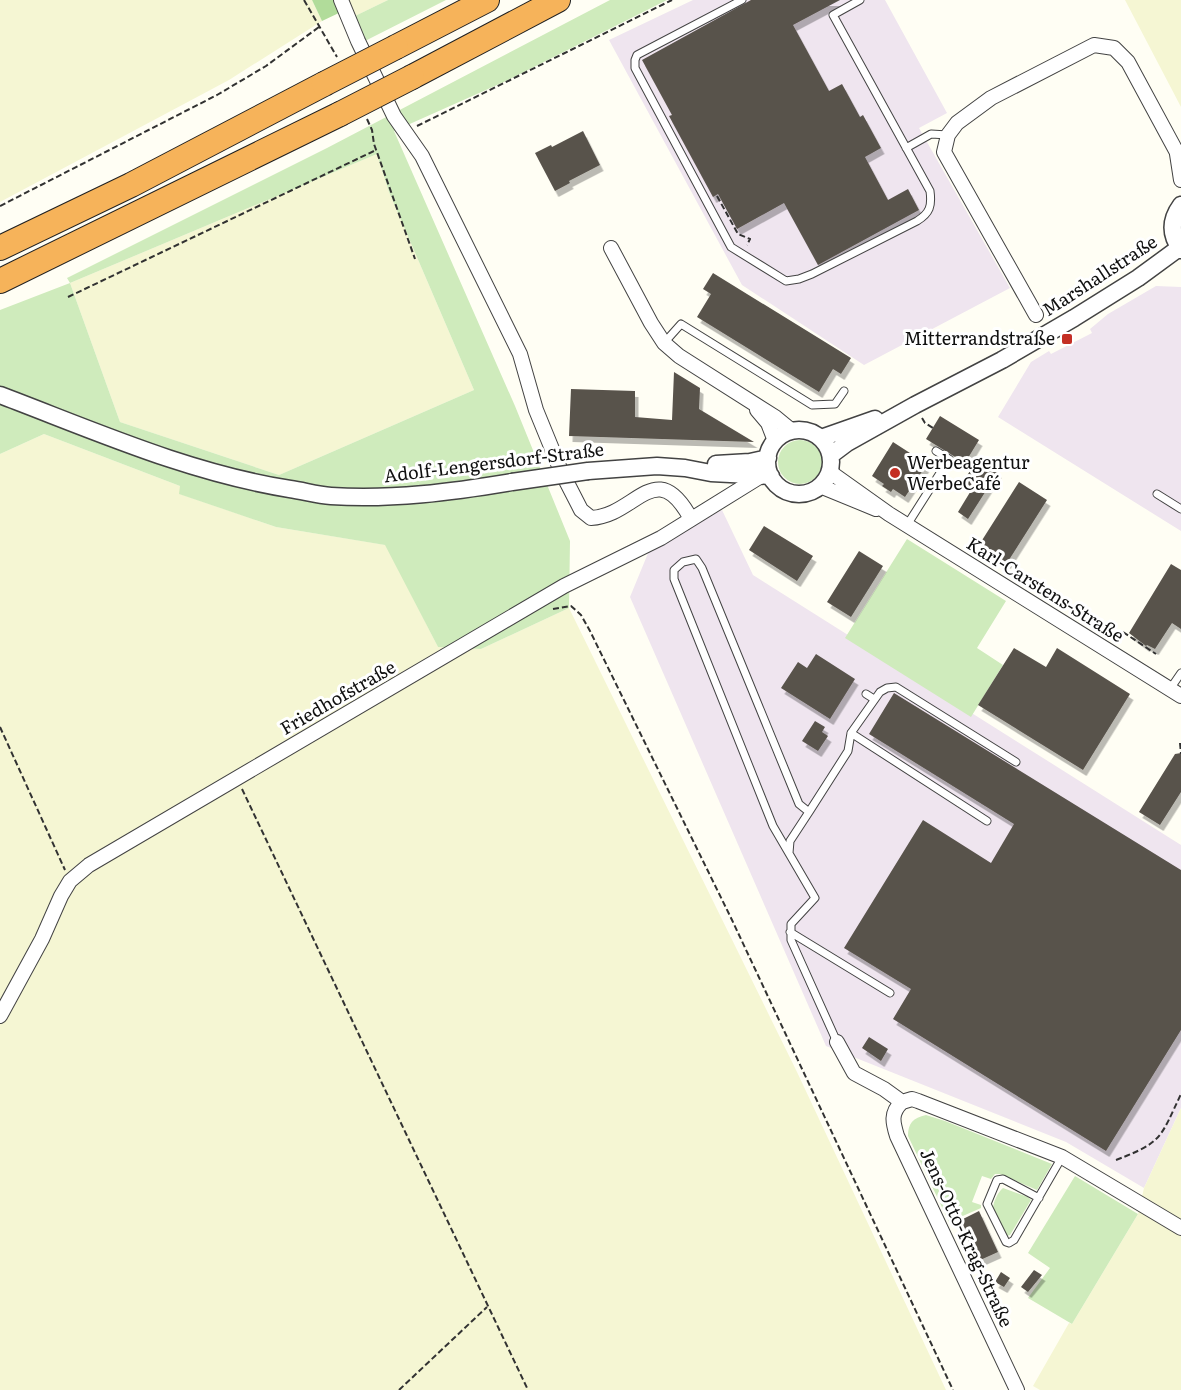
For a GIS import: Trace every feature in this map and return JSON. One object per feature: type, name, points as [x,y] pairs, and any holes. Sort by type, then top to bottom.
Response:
[{"type":"highway","points":[[0,248],[131,186],[487,0]]},
{"type":"highway","points":[[0,281],[340,114],[558,0]]},
{"type":"street","points":[[341,0],[394,116],[422,156],[520,354],[536,410],[561,471],[581,510],[591,518],[604,517],[653,490],[665,490],[672,492],[680,500],[691,519]]},
{"type":"street","points":[[1036,315],[944,152],[948,135],[957,123],[991,98],[1094,45],[1114,48],[1128,62],[1179,157],[1181,180]]},
{"type":"street","points":[[1180,249],[1174,238],[1172,227],[1174,216],[1181,205]]},
{"type":"street","points":[[611,248],[664,343],[680,357],[792,430]]},
{"type":"street","name":"Marshallstraße","points":[[821,438],[915,405],[1002,360],[1074,318],[1180,249]]},
{"type":"street","name":"Adolf-Lengersdorf-Straße","points":[[0,395],[159,455],[219,475],[329,495],[368,497],[449,492],[588,471],[657,466],[766,476]]},
{"type":"street","points":[[747,399],[768,423],[775,441]]},
{"type":"street","name":"Marshallstraße","points":[[827,471],[915,405]]},
{"type":"street","points":[[792,430],[807,430],[821,438],[827,471],[812,491],[793,493],[784,490],[766,476],[768,458],[775,441],[783,434],[792,430]]},
{"type":"street","name":"Adolf-Lengersdorf-Straße","points":[[685,468],[750,462],[768,458]]},
{"type":"street","name":"Karl-Carstens-Straße","points":[[827,471],[859,504],[889,514],[1176,692]]},
{"type":"street","name":"Friedhofstraße","points":[[0,1016],[42,939],[61,896],[70,881],[89,865],[564,586],[661,538],[766,476]]},
{"type":"street","points":[[837,1042],[854,1073],[884,1089],[902,1102],[912,1099],[918,1101],[1062,1157],[1181,1228]]},
{"type":"street","name":"Jens-Otto-Krag-Straße","points":[[902,1102],[894,1112],[893,1123],[897,1136],[1017,1390]]},
{"type":"lane","points":[[742,0],[637,55],[635,68],[731,247],[786,281],[813,274],[917,221],[925,216],[932,206],[930,191],[833,15],[860,0]]},
{"type":"lane","points":[[906,148],[931,134],[948,135]]},
{"type":"lane","points":[[664,343],[681,324],[812,405],[835,404],[844,391]]},
{"type":"lane","points":[[907,525],[949,459],[936,451]]},
{"type":"lane","points":[[1157,495],[1181,509]]},
{"type":"lane","points":[[809,812],[799,804],[702,568],[696,559],[683,562],[674,570],[674,579],[773,826],[815,898],[792,924],[791,940],[837,1042]]},
{"type":"lane","points":[[1176,692],[1181,673]]},
{"type":"lane","points":[[789,853],[790,841],[848,751],[851,733],[874,699],[887,688],[896,687],[1016,762]]},
{"type":"lane","points":[[866,694],[874,699]]},
{"type":"lane","points":[[851,733],[987,821]]},
{"type":"lane","points":[[790,932],[890,993]]},
{"type":"lane","points":[[1039,1198],[1006,1181],[997,1180],[987,1204],[1006,1242],[1014,1240],[1039,1198],[1062,1157]]},
{"type":"path","points":[[304,0],[341,65]]},
{"type":"path","points":[[405,133],[672,0]]},
{"type":"path","points":[[0,206],[217,95],[266,66],[319,27]]},
{"type":"path","points":[[364,112],[415,259]]},
{"type":"path","points":[[68,297],[376,150]]},
{"type":"path","points":[[717,196],[738,234],[747,237]]},
{"type":"path","points":[[546,611],[560,606],[571,606],[581,615],[590,631],[732,920],[953,1390]]},
{"type":"path","points":[[1123,632],[1156,654]]},
{"type":"path","points":[[0,728],[70,881]]},
{"type":"path","points":[[1180,743],[1181,753]]},
{"type":"path","points":[[237,778],[528,1390]]},
{"type":"path","points":[[1116,1160],[1144,1149],[1161,1136],[1181,1094]]},
{"type":"path","points":[[399,1390],[488,1306]]},
{"type":"shaded area","points":[[693,0],[885,0],[947,113],[919,128],[1010,288],[864,365],[742,285],[609,40]]},
{"type":"shaded area","points":[[1156,286],[1181,287],[1181,531],[998,417],[1031,362],[1049,351],[1051,354],[1092,333],[1090,329],[1108,314]]},
{"type":"shaded area","points":[[722,510],[753,575],[1181,845],[1181,1108],[1144,1188],[1066,1142],[826,1046],[630,597],[651,546]]},
{"type":"green space","points":[[0,0],[312,0],[322,21],[229,80],[0,202]]},
{"type":"green space","points":[[312,0],[336,0],[341,12],[322,21]]},
{"type":"green space","points":[[348,0],[388,0],[355,16]]},
{"type":"green space","points":[[388,0],[446,0],[363,42],[355,16]]},
{"type":"green space","points":[[610,0],[667,0],[506,81],[394,131],[515,406],[570,541],[569,608],[481,649],[438,647],[385,545],[276,527],[179,494],[180,486],[44,434],[0,454],[0,310],[70,283],[67,278],[327,148]],"holes":[[[377,154],[389,192],[474,390],[279,475],[120,422],[70,283]]]},
{"type":"green space","points":[[1125,0],[1181,0],[1181,107]]},
{"type":"green space","points":[[377,154],[389,192],[474,390],[279,475],[120,422],[70,283]]},
{"type":"green space","points":[[44,434],[180,486],[180,494],[276,527],[386,545],[438,647],[481,649],[569,608],[797,1072],[946,1390],[0,1390],[0,454]]},
{"type":"green space","points":[[800,440],[809,441],[816,446],[821,453],[821,471],[816,478],[809,483],[800,484],[791,483],[784,478],[779,471],[778,462],[779,453],[784,446],[791,441]]},
{"type":"green space","points":[[907,539],[1006,601],[977,648],[1003,665],[971,717],[845,638]]},
{"type":"green space","points":[[1181,1108],[1181,1390],[1040,1390],[1033,1386],[1069,1323],[1072,1324],[1138,1214],[1144,1188]]},
{"type":"green space","points":[[926,1115],[1052,1164],[1037,1190],[1000,1174],[995,1174],[991,1179],[982,1176],[972,1202],[981,1205],[981,1208],[949,1222],[908,1136],[912,1122]]},
{"type":"green space","points":[[1075,1176],[1138,1214],[1072,1324],[1028,1298],[1050,1268],[1028,1253]]},
{"type":"green space","points":[[1003,1188],[1031,1200],[1010,1235],[1007,1236],[993,1209],[996,1197]]},
{"type":"building","points":[[751,0],[840,0],[793,25],[829,91],[842,84],[860,117],[863,115],[881,148],[865,157],[888,200],[908,189],[919,210],[818,265],[784,203],[737,229],[718,194],[713,197],[642,60]]},
{"type":"building","points":[[583,131],[600,165],[555,191],[535,153]]},
{"type":"building","points":[[713,273],[851,358],[841,374],[833,369],[819,392],[697,317],[711,294],[703,289]]},
{"type":"building","points":[[674,372],[700,388],[699,409],[754,442],[569,436],[571,389],[635,391],[635,417],[672,420]]},
{"type":"building","points":[[940,416],[979,440],[965,463],[926,439]]},
{"type":"building","points":[[893,442],[927,464],[905,497],[893,489],[891,492],[872,476]]},
{"type":"building","points":[[978,459],[998,472],[968,519],[958,512],[972,489],[962,483]]},
{"type":"building","points":[[1019,482],[1047,500],[1007,563],[979,545]]},
{"type":"building","points":[[764,526],[813,556],[797,581],[749,550]]},
{"type":"building","points":[[859,551],[883,566],[851,617],[827,602]]},
{"type":"building","points":[[1171,564],[1181,570],[1181,629],[1172,623],[1155,649],[1146,646],[1129,633]]},
{"type":"building","points":[[1014,648],[1046,667],[1057,648],[1130,694],[1083,770],[978,705]]},
{"type":"building","points":[[816,654],[855,679],[830,719],[781,688],[798,662],[807,668]]},
{"type":"building","points":[[894,693],[1181,870],[1181,1030],[1106,1151],[893,1019],[911,989],[844,948],[923,820],[991,863],[1014,824],[869,734]]},
{"type":"building","points":[[815,721],[825,727],[822,732],[828,736],[818,751],[802,741]]},
{"type":"building","points":[[1181,753],[1181,792],[1160,825],[1139,812],[1175,754]]},
{"type":"building","points":[[869,1037],[888,1049],[881,1061],[862,1048]]},
{"type":"building","points":[[979,1211],[998,1252],[978,1261],[959,1221]]},
{"type":"building","points":[[1034,1270],[1042,1275],[1028,1292],[1021,1287]]},
{"type":"building","points":[[1001,1272],[1010,1278],[1004,1287],[995,1282]]},
{"type":"place","name":"Mitterrandstraße","points":[[1067,339]]},
{"type":"place","name":"Werbeagentur WerbeCafé","points":[[895,473]]}]
